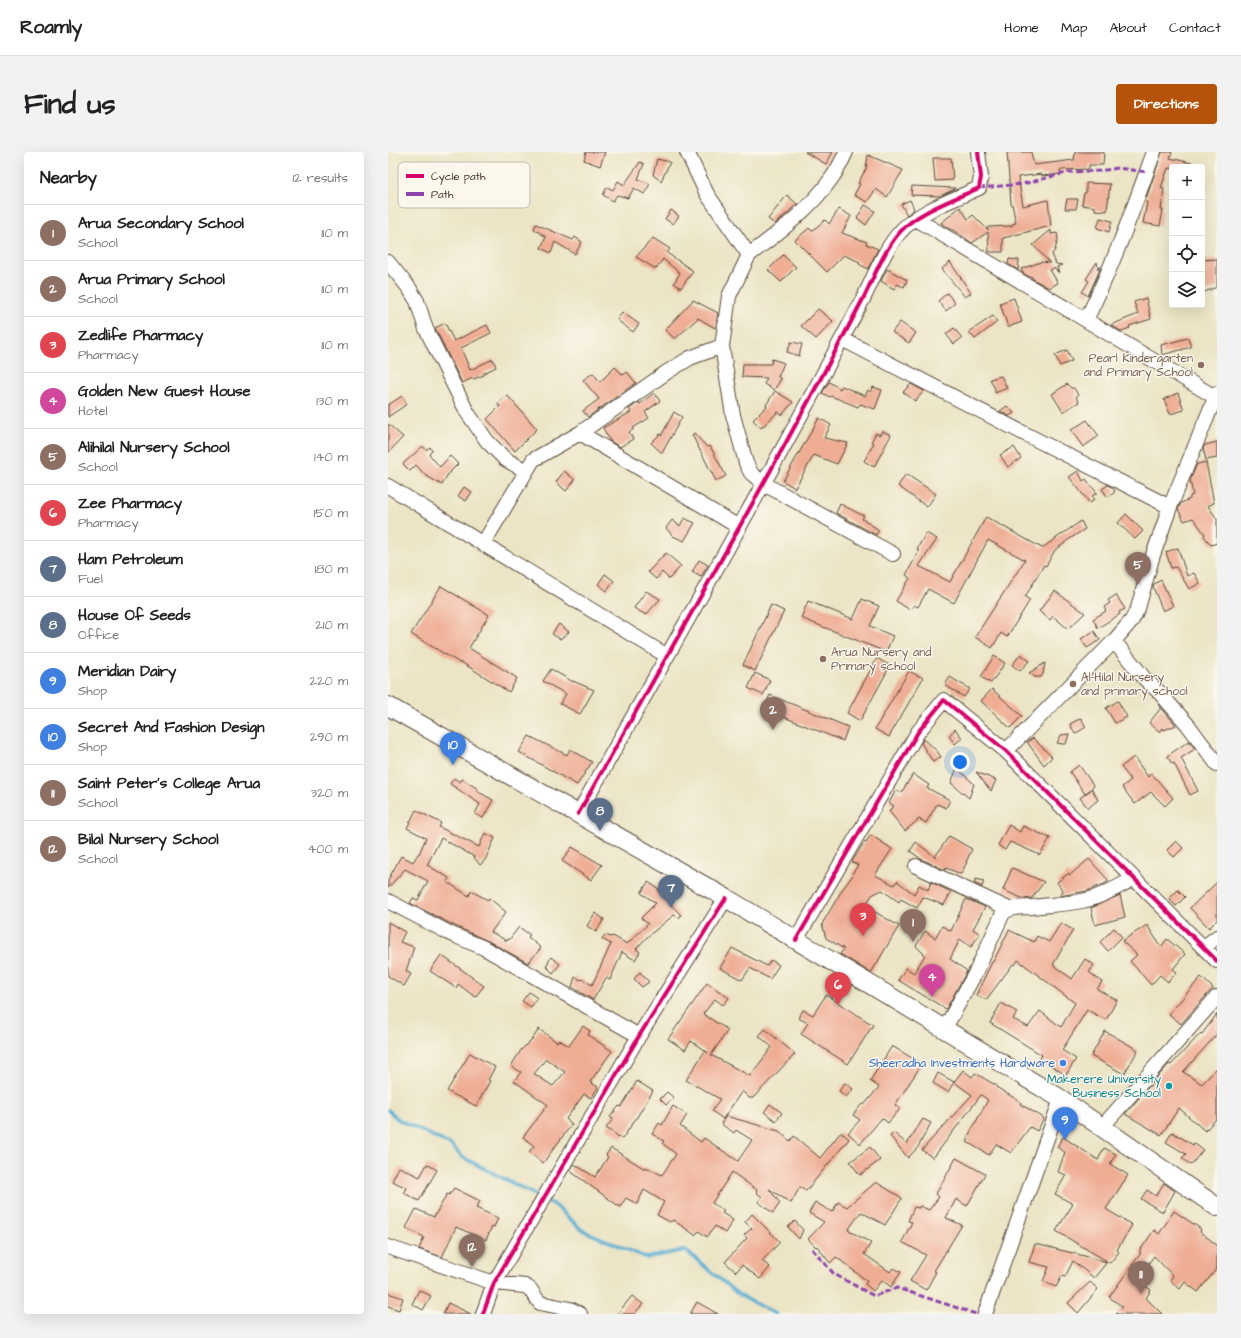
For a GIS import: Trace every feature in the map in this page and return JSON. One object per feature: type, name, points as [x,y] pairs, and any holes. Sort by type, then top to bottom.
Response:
[{"type":"main road","points":[[388,706],[726,898],[1061,1099],[1217,1206]]},
{"type":"street","points":[[687,152],[707,194],[749,254]]},
{"type":"street","points":[[846,152],[832,178],[820,194],[775,236],[749,254],[729,296],[722,346],[733,415],[746,463],[751,473],[764,484],[893,554]]},
{"type":"street","points":[[578,814],[764,484],[889,248],[899,233],[906,226],[931,210],[979,188],[981,177],[978,152]]},
{"type":"street","points":[[1086,320],[1106,280],[1154,152]]},
{"type":"street","points":[[916,220],[1216,395],[1170,507],[1152,558],[1138,608],[1132,620],[1114,641],[1006,751]]},
{"type":"street","points":[[388,262],[409,288],[416,301],[426,329],[467,412],[487,441],[506,459],[526,471]]},
{"type":"street","points":[[842,339],[1170,507]]},
{"type":"street","points":[[483,544],[533,460],[580,433],[667,372],[690,358],[722,346]]},
{"type":"street","points":[[580,433],[739,527]]},
{"type":"street","points":[[388,486],[667,656]]},
{"type":"street","points":[[1114,641],[1144,678],[1159,692],[1188,725],[1205,750],[1217,764]]},
{"type":"street","points":[[796,940],[918,732],[944,700],[1006,751],[1217,961]]},
{"type":"street","points":[[916,866],[1009,909]]},
{"type":"street","points":[[944,1030],[978,970],[1003,913],[1016,907],[1083,901],[1108,892],[1133,879]]},
{"type":"street","points":[[483,1314],[494,1283],[639,1036],[726,898]]},
{"type":"street","points":[[388,901],[451,934],[484,948],[639,1036]]},
{"type":"street","points":[[1204,948],[1217,937]]},
{"type":"street","points":[[1102,1127],[1217,998]]},
{"type":"street","points":[[986,1314],[1061,1099]]},
{"type":"street","points":[[388,1247],[494,1283],[525,1286],[530,1289],[540,1303],[570,1309],[580,1314]]},
{"type":"building","points":[[586,152],[605,152],[600,166],[584,160]]},
{"type":"building","points":[[805,152],[833,152],[826,164]]},
{"type":"building","points":[[1007,152],[1031,152],[1034,165],[1074,160],[1075,152],[1104,152],[1103,165],[1089,165],[1089,169],[1060,170],[1061,174],[1042,176],[1041,174],[1018,177],[1023,206],[1048,200],[1051,226],[1003,238],[1003,252],[989,252],[988,232],[972,243],[941,223],[960,207],[968,219],[973,215],[988,230],[988,227],[1012,226],[1012,224],[1016,223],[1011,204]]},
{"type":"building","points":[[1162,152],[1172,152],[1170,158],[1192,163],[1169,164],[1169,168],[1161,188],[1164,189],[1161,210],[1163,210],[1160,226],[1143,223],[1147,196]]},
{"type":"building","points":[[868,155],[903,170],[887,197],[876,189],[867,202],[854,195],[860,184],[858,183],[866,169]]},
{"type":"building","points":[[933,158],[951,158],[953,180],[935,181]]},
{"type":"building","points":[[657,159],[670,162],[661,181],[653,175]]},
{"type":"building","points":[[640,162],[644,164],[638,179],[650,184],[644,194],[634,188],[628,198],[617,195],[613,201],[603,195],[607,187],[613,190],[618,181],[624,185]]},
{"type":"building","points":[[1086,183],[1110,184],[1107,211],[1095,210],[1095,207],[1082,205],[1084,193],[1086,193]]},
{"type":"building","points":[[912,186],[955,189],[940,196],[911,195]]},
{"type":"building","points":[[787,195],[797,204],[775,224],[768,219]]},
{"type":"building","points":[[1067,199],[1078,199],[1076,209],[1065,209]]},
{"type":"building","points":[[910,200],[914,209],[907,215],[901,204]]},
{"type":"building","points":[[865,205],[875,211],[866,225],[857,218]]},
{"type":"building","points":[[839,209],[851,216],[842,233],[867,242],[866,244],[878,249],[868,269],[859,264],[860,262],[844,255],[827,272],[795,240],[809,228],[812,231],[825,220],[829,224]]},
{"type":"building","points":[[671,210],[679,216],[673,224],[665,219]]},
{"type":"building","points":[[1100,218],[1112,221],[1109,232],[1097,228]]},
{"type":"building","points":[[536,224],[573,240],[575,237],[582,242],[575,254],[555,242],[551,253],[541,248],[546,237],[534,229]]},
{"type":"building","points":[[1051,230],[1051,234],[1057,233],[1058,239],[1055,250],[1052,254],[1056,264],[1063,265],[1057,267],[1059,273],[1054,268],[1050,270],[1058,283],[1049,288],[1033,279],[1031,276],[1029,277],[1023,273],[1021,269],[1041,262],[1050,263],[1033,245]]},
{"type":"building","points":[[653,238],[670,249],[667,253],[693,271],[681,288],[674,283],[680,273],[663,259],[656,269],[636,257]]},
{"type":"building","points":[[783,255],[796,267],[781,282],[768,270]]},
{"type":"building","points":[[1009,259],[1019,260],[1018,270],[1008,264]]},
{"type":"building","points":[[1217,259],[1217,287],[1205,292],[1205,272],[1205,260]]},
{"type":"building","points":[[950,262],[971,293],[965,297],[942,269]]},
{"type":"building","points":[[1097,262],[1098,269],[1101,267],[1088,296],[1082,292],[1089,281],[1086,279]]},
{"type":"building","points":[[887,269],[907,280],[904,287],[897,284],[894,289],[881,281]]},
{"type":"building","points":[[947,293],[955,303],[946,311],[938,301]]},
{"type":"building","points":[[1014,298],[1022,322],[1008,327],[1000,303]]},
{"type":"building","points":[[1146,298],[1151,319],[1129,326],[1130,328],[1121,331],[1111,325],[1138,314],[1134,302]]},
{"type":"building","points":[[693,300],[718,313],[716,326],[715,328],[698,318],[675,339],[665,330]]},
{"type":"building","points":[[818,309],[833,321],[816,339],[801,326]]},
{"type":"building","points":[[622,312],[639,324],[633,332],[617,320]]},
{"type":"building","points":[[993,316],[997,322],[975,339],[969,332]]},
{"type":"building","points":[[900,322],[916,333],[909,343],[892,332]]},
{"type":"building","points":[[445,323],[454,341],[487,325],[491,333],[461,348],[470,370],[493,359],[496,367],[484,373],[484,375],[462,383],[435,328]]},
{"type":"building","points":[[954,328],[962,338],[954,344],[946,334]]},
{"type":"building","points":[[1188,338],[1191,347],[1162,355],[1161,345]]},
{"type":"building","points":[[791,342],[802,344],[799,356],[787,352]]},
{"type":"building","points":[[1067,350],[1072,361],[1060,366],[1055,355]]},
{"type":"building","points":[[772,359],[784,363],[778,377],[781,379],[774,390],[764,384],[767,378],[742,377],[743,364],[771,364]]},
{"type":"building","points":[[615,367],[623,375],[627,372],[636,383],[588,417],[583,411],[599,399],[583,380],[593,373],[600,382]]},
{"type":"building","points":[[1001,376],[1007,388],[995,393],[995,389],[990,379]]},
{"type":"building","points":[[829,382],[840,389],[842,386],[865,396],[868,390],[871,392],[873,387],[882,390],[875,409],[860,404],[858,407],[822,393]]},
{"type":"building","points":[[911,384],[924,391],[915,401],[903,392]]},
{"type":"building","points":[[1067,384],[1071,388],[1074,388],[1078,395],[1076,397],[1079,402],[1063,412],[1052,394]]},
{"type":"building","points":[[775,391],[793,402],[782,415],[778,412],[761,428],[753,420],[767,406],[766,405]]},
{"type":"building","points":[[654,393],[660,401],[645,412],[649,418],[629,432],[633,439],[620,447],[610,441],[603,428],[631,412],[629,409],[639,402],[640,404]]},
{"type":"building","points":[[1178,393],[1184,410],[1170,414],[1164,399]]},
{"type":"building","points":[[507,395],[537,429],[515,451],[487,419],[500,406],[497,404]]},
{"type":"building","points":[[402,396],[407,404],[388,417],[388,405]]},
{"type":"building","points":[[1007,406],[1014,413],[1009,416],[1000,411]]},
{"type":"building","points":[[674,412],[682,417],[662,453],[651,443],[660,434],[661,436]]},
{"type":"building","points":[[819,418],[831,425],[824,438],[848,443],[837,464],[814,455],[795,488],[783,481]]},
{"type":"building","points":[[1087,420],[1099,436],[1083,447],[1071,430]]},
{"type":"building","points":[[388,424],[403,437],[388,453]]},
{"type":"building","points":[[882,431],[891,435],[874,467],[864,461],[874,443],[871,442],[876,433],[880,435]]},
{"type":"building","points":[[694,433],[707,447],[710,446],[726,476],[716,481],[692,435]]},
{"type":"building","points":[[1217,442],[1217,458],[1206,460],[1203,448],[1205,445]]},
{"type":"building","points":[[423,446],[426,450],[430,447],[432,451],[429,454],[440,467],[450,456],[458,464],[448,474],[442,485],[425,475],[416,465],[410,471],[403,464]]},
{"type":"building","points":[[1014,447],[1021,458],[1008,467],[1000,455]]},
{"type":"building","points":[[1206,462],[1214,503],[1208,506],[1217,519],[1217,543],[1211,545],[1193,518],[1184,521],[1178,509],[1181,503],[1190,499],[1190,496],[1193,495],[1190,480],[1197,464]]},
{"type":"building","points":[[564,471],[575,480],[566,491],[556,482]]},
{"type":"building","points":[[1078,471],[1083,481],[1086,479],[1097,493],[1092,496],[1094,500],[1090,503],[1069,477]]},
{"type":"building","points":[[906,474],[936,494],[927,507],[898,486]]},
{"type":"building","points":[[1108,485],[1113,488],[1115,492],[1108,497],[1102,489]]},
{"type":"building","points":[[464,487],[472,492],[466,501],[458,496]]},
{"type":"building","points":[[840,504],[864,516],[862,519],[879,530],[876,535],[836,513]]},
{"type":"building","points":[[1126,514],[1143,531],[1135,539],[1118,523]]},
{"type":"building","points":[[986,517],[1042,548],[1081,521],[1085,529],[1055,550],[1046,566],[1044,565],[1025,597],[1030,600],[1007,637],[1001,633],[992,648],[975,637],[1025,560],[988,540],[954,603],[928,589],[918,607],[914,605],[910,610],[896,601],[910,578],[906,575],[919,551],[917,549],[926,533],[937,539],[919,566],[950,582]]},
{"type":"building","points":[[684,518],[695,523],[684,541],[673,536],[666,528],[672,520],[680,526]]},
{"type":"building","points":[[1178,548],[1187,576],[1194,573],[1200,583],[1189,589],[1176,567],[1171,568],[1166,552]]},
{"type":"building","points":[[666,553],[681,566],[669,579],[662,572],[656,579],[648,572]]},
{"type":"building","points":[[699,560],[708,565],[701,577],[692,572]]},
{"type":"building","points":[[605,574],[614,581],[607,591],[598,584]]},
{"type":"building","points":[[1161,580],[1173,606],[1163,611],[1153,587],[1154,584]]},
{"type":"building","points":[[441,586],[489,615],[469,648],[517,678],[509,692],[461,662],[460,663],[411,634]]},
{"type":"building","points":[[646,591],[660,599],[646,615],[634,608]]},
{"type":"building","points":[[1055,591],[1085,613],[1068,629],[1053,616],[1050,620],[1039,611]]},
{"type":"building","points":[[1116,595],[1125,609],[1119,612],[1120,614],[1098,628],[1093,619],[1106,611],[1104,607],[1110,603],[1108,600]]},
{"type":"building","points":[[862,599],[879,606],[870,626],[893,636],[886,652],[801,618],[808,601],[853,619]]},
{"type":"building","points":[[771,605],[784,611],[755,671],[743,665]]},
{"type":"building","points":[[559,624],[569,632],[560,639],[552,634]]},
{"type":"building","points":[[1094,631],[1100,640],[1087,648],[1081,639]]},
{"type":"building","points":[[1021,654],[1029,661],[1020,671],[1012,665]]},
{"type":"building","points":[[994,656],[1005,663],[991,683],[981,677]]},
{"type":"building","points":[[877,658],[890,666],[860,721],[847,713]]},
{"type":"building","points":[[1045,663],[1041,677],[1035,677],[1029,673]]},
{"type":"building","points":[[551,669],[573,682],[594,690],[580,714],[560,704],[566,694],[543,681]]},
{"type":"building","points":[[909,671],[923,678],[889,737],[875,729]]},
{"type":"building","points":[[755,673],[770,680],[763,695],[748,688]]},
{"type":"building","points":[[950,677],[970,689],[964,697],[945,685]]},
{"type":"building","points":[[992,689],[1022,716],[1010,728],[981,701]]},
{"type":"building","points":[[770,695],[848,727],[843,741],[764,709]]},
{"type":"building","points":[[1118,701],[1127,717],[1115,723],[1106,708]]},
{"type":"building","points":[[1158,704],[1176,725],[1164,730],[1163,728],[1160,732],[1149,723],[1161,708]]},
{"type":"building","points":[[1081,718],[1086,727],[1075,734],[1070,724]]},
{"type":"building","points":[[955,729],[962,738],[955,744],[949,736]]},
{"type":"building","points":[[1069,734],[1066,744],[1057,743],[1061,735]]},
{"type":"building","points":[[529,736],[567,755],[570,749],[592,762],[577,785],[519,752]]},
{"type":"building","points":[[1033,738],[1052,757],[1044,765],[1027,742]]},
{"type":"building","points":[[924,739],[937,751],[941,757],[933,762],[921,743]]},
{"type":"building","points":[[1189,741],[1195,749],[1181,758],[1198,791],[1190,795],[1174,763],[1172,764],[1167,756]]},
{"type":"building","points":[[1134,757],[1148,777],[1151,773],[1173,798],[1165,806],[1151,792],[1135,804],[1122,787],[1131,780],[1121,767]]},
{"type":"building","points":[[1079,765],[1094,786],[1085,794],[1070,772]]},
{"type":"building","points":[[957,768],[974,784],[969,798],[951,783]]},
{"type":"building","points":[[976,772],[996,780],[991,791]]},
{"type":"building","points":[[913,774],[929,785],[927,788],[950,800],[946,808],[937,804],[926,823],[919,819],[905,831],[889,811],[894,806],[889,803],[896,790],[901,793]]},
{"type":"building","points":[[454,778],[460,782],[462,779],[478,789],[477,791],[493,800],[483,818],[475,814],[480,804],[450,784]]},
{"type":"building","points":[[1092,789],[1098,800],[1088,808],[1080,798]]},
{"type":"building","points":[[416,810],[441,823],[439,827],[479,847],[485,833],[495,838],[485,860],[480,865],[473,856],[441,838],[427,865],[449,878],[447,882],[469,896],[471,891],[488,900],[489,898],[506,912],[491,932],[507,941],[519,927],[530,935],[528,937],[541,948],[528,963],[488,941],[410,903],[413,898],[418,900],[428,881],[405,869],[388,888],[388,880],[401,856],[413,862],[419,854],[426,838],[407,828]]},
{"type":"building","points":[[1009,825],[1020,832],[1023,826],[1050,838],[1040,855],[1010,842],[1005,850],[998,845]]},
{"type":"building","points":[[871,835],[892,849],[875,875],[894,885],[897,881],[914,894],[919,885],[928,890],[931,882],[951,892],[944,905],[923,897],[917,908],[901,899],[899,902],[882,890],[872,895],[865,906],[899,926],[871,973],[840,954],[844,949],[826,938],[822,924],[858,865],[852,862],[865,841],[866,842]]},
{"type":"building","points":[[949,836],[972,849],[961,874],[946,868],[945,870],[921,859],[910,851],[916,842],[935,857]]},
{"type":"building","points":[[1176,841],[1183,848],[1174,857],[1167,850]]},
{"type":"building","points":[[572,847],[602,865],[591,880],[562,861]]},
{"type":"building","points":[[1089,859],[1109,881],[1087,891],[1060,896],[1063,891],[1057,882],[1069,873],[1070,875]]},
{"type":"building","points":[[1012,868],[1044,882],[1032,898],[1024,899],[1003,890]]},
{"type":"building","points":[[976,879],[984,881],[982,887],[974,883]]},
{"type":"building","points":[[648,882],[659,889],[658,891],[681,915],[679,918],[674,915],[647,937],[636,949],[640,952],[635,960],[622,952],[610,980],[606,978],[593,1000],[572,987],[575,977],[592,985],[611,944],[602,939],[605,935],[611,937],[613,936],[627,944],[648,924],[641,918],[656,903],[641,893]]},
{"type":"building","points":[[1217,882],[1217,920],[1209,928],[1190,908]]},
{"type":"building","points":[[1178,890],[1185,897],[1176,906],[1169,899]]},
{"type":"building","points":[[1120,895],[1125,917],[1095,925],[1091,908]]},
{"type":"building","points":[[966,899],[985,907],[973,929],[980,934],[971,947],[960,939],[950,959],[967,971],[946,1009],[898,980],[906,968],[914,973],[925,955],[916,946],[925,931],[935,938],[942,926],[951,931]]},
{"type":"building","points":[[595,913],[604,919],[596,932],[587,926]]},
{"type":"building","points":[[388,922],[405,932],[400,942],[414,947],[406,971],[411,974],[404,986],[388,976]]},
{"type":"building","points":[[1061,923],[1073,930],[1053,965],[1072,979],[1085,959],[1094,965],[1089,972],[1102,982],[1097,989],[1117,1000],[1106,1020],[1087,1010],[1062,1050],[1076,1059],[1066,1075],[1040,1059],[1042,1055],[990,1023],[1001,1003],[1017,1012],[1013,1019],[1028,1027],[1040,1011],[1061,1027],[1075,1003],[1018,960],[1015,965],[1013,964],[986,1000],[976,995],[1009,930],[1034,942],[1037,936],[1049,942]]},
{"type":"building","points":[[1147,925],[1161,947],[1167,939],[1185,954],[1173,969],[1177,972],[1168,982],[1160,975],[1151,985],[1130,961],[1137,955],[1122,941]]},
{"type":"building","points":[[1114,928],[1122,937],[1108,951],[1100,942]]},
{"type":"building","points":[[732,948],[767,966],[771,960],[779,965],[770,979],[750,968],[742,980],[720,968]]},
{"type":"building","points":[[441,955],[484,986],[475,997],[458,984],[456,988],[430,971]]},
{"type":"building","points":[[551,957],[560,964],[553,973],[546,966]]},
{"type":"building","points":[[640,972],[649,982],[642,987],[634,979]]},
{"type":"building","points":[[1201,977],[1213,988],[1181,1024],[1169,1014]]},
{"type":"building","points":[[707,983],[729,998],[723,1005],[715,999],[703,1014],[728,1030],[711,1055],[750,1076],[772,1047],[759,1036],[765,1029],[795,1054],[753,1098],[749,1098],[742,1091],[723,1119],[712,1111],[720,1099],[686,1080],[705,1051],[708,1053],[691,1041],[685,1050],[668,1039]]},
{"type":"building","points":[[529,992],[537,998],[531,1007],[522,1001]]},
{"type":"building","points":[[826,995],[873,1025],[848,1064],[801,1034],[808,1023],[798,1018],[803,1010],[813,1015]]},
{"type":"building","points":[[1217,1014],[1217,1034],[1183,1072],[1202,1084],[1217,1068],[1217,1118],[1205,1131],[1179,1108],[1161,1135],[1125,1114],[1169,1064],[1171,1065],[1201,1033],[1202,1034]]},
{"type":"building","points":[[583,1026],[590,1031],[588,1035],[612,1051],[590,1082],[598,1087],[591,1098],[584,1094],[566,1119],[572,1124],[543,1163],[529,1152],[534,1146],[523,1137],[548,1105],[514,1081],[521,1072],[511,1066],[521,1050],[533,1038],[539,1029],[557,1042],[559,1040],[569,1046]],"holes":[[[546,1059],[565,1072],[553,1086],[534,1074]]]},
{"type":"building","points":[[1105,1031],[1138,1050],[1124,1074],[1091,1056]]},
{"type":"building","points":[[892,1046],[922,1064],[895,1105],[900,1109],[888,1123],[882,1118],[860,1144],[848,1133],[860,1120],[853,1115],[862,1104],[864,1105],[879,1087],[870,1081]]},
{"type":"building","points":[[470,1053],[495,1067],[488,1080],[490,1081],[476,1106],[447,1091]]},
{"type":"building","points":[[963,1070],[972,1077],[975,1073],[997,1086],[996,1087],[1021,1102],[1020,1104],[1044,1118],[1037,1131],[1030,1127],[1011,1153],[996,1144],[989,1155],[967,1142],[969,1139],[967,1138],[988,1100],[981,1095],[933,1158],[922,1150],[972,1095],[954,1082]]},
{"type":"building","points":[[938,1073],[954,1082],[948,1092],[933,1083]]},
{"type":"building","points":[[637,1081],[653,1091],[622,1139],[606,1128],[613,1119],[610,1117],[619,1106],[621,1107]]},
{"type":"building","points":[[845,1083],[853,1089],[846,1097],[839,1091]]},
{"type":"building","points":[[667,1092],[674,1098],[666,1105],[660,1099]]},
{"type":"building","points":[[770,1104],[782,1113],[776,1121],[764,1112]]},
{"type":"building","points":[[673,1106],[687,1115],[680,1126],[701,1142],[704,1138],[738,1161],[752,1140],[736,1130],[734,1133],[721,1124],[726,1116],[779,1131],[790,1141],[794,1136],[820,1158],[841,1132],[849,1139],[806,1191],[800,1187],[791,1203],[769,1189],[780,1203],[773,1213],[758,1202],[762,1197],[756,1192],[757,1190],[732,1172],[712,1203],[724,1211],[722,1213],[733,1220],[725,1233],[715,1226],[707,1237],[699,1231],[695,1235],[673,1220],[670,1222],[657,1215],[664,1202],[644,1190],[637,1204],[626,1198],[620,1207],[570,1171],[574,1164],[595,1177],[608,1157],[606,1155],[611,1148],[645,1169],[646,1167],[662,1175],[676,1154],[662,1143],[664,1141],[652,1134],[659,1123],[662,1125]]},
{"type":"building","points":[[923,1119],[931,1123],[918,1147],[908,1158],[890,1136],[894,1133],[907,1144]]},
{"type":"building","points":[[1172,1132],[1193,1145],[1194,1143],[1203,1150],[1191,1165],[1182,1158],[1186,1154],[1166,1142]]},
{"type":"building","points":[[1063,1137],[1098,1160],[1104,1148],[1116,1154],[1110,1164],[1128,1175],[1106,1209],[1132,1225],[1117,1250],[1119,1252],[1110,1263],[1056,1231],[1073,1204],[1055,1194],[1066,1175],[1058,1172],[1065,1152],[1057,1147]]},
{"type":"building","points":[[870,1147],[880,1160],[860,1175],[850,1162]]},
{"type":"building","points":[[956,1158],[985,1174],[967,1206],[956,1199],[946,1218],[962,1225],[934,1271],[936,1272],[926,1290],[910,1281],[926,1255],[902,1242],[912,1222],[908,1221],[914,1207],[919,1208],[920,1206],[929,1210],[939,1197],[936,1194]]},
{"type":"building","points":[[427,1164],[437,1170],[419,1201],[404,1193],[407,1188],[392,1181],[399,1167],[420,1177]]},
{"type":"building","points":[[876,1182],[902,1198],[885,1225],[861,1212],[848,1230],[871,1243],[864,1254],[890,1272],[893,1268],[901,1272],[891,1287],[882,1280],[873,1291],[865,1284],[867,1281],[836,1257],[830,1263],[817,1246],[816,1247],[808,1239],[824,1222],[809,1213],[815,1202],[832,1212],[838,1202],[847,1207]]},
{"type":"building","points":[[1164,1183],[1175,1191],[1163,1212],[1141,1199],[1147,1190],[1156,1196]]},
{"type":"building","points":[[454,1188],[480,1201],[476,1208],[498,1218],[494,1227],[492,1226],[486,1240],[456,1227],[442,1257],[419,1249],[424,1237],[406,1228],[416,1209],[434,1217],[447,1194],[449,1195]]},
{"type":"building","points":[[1174,1211],[1201,1229],[1200,1232],[1217,1245],[1217,1268],[1198,1292],[1185,1282],[1180,1289],[1170,1280],[1173,1276],[1154,1256],[1136,1280],[1151,1290],[1146,1298],[1162,1314],[1116,1314],[1123,1307],[1109,1297],[1141,1253],[1139,1252],[1154,1230],[1159,1234]]},
{"type":"building","points":[[752,1214],[780,1242],[762,1261],[770,1267],[760,1279],[742,1265],[736,1272],[725,1262],[747,1238],[744,1235],[752,1228],[745,1222]]},
{"type":"building","points":[[795,1221],[803,1230],[799,1239],[788,1227]]},
{"type":"building","points":[[1035,1244],[1107,1262],[1094,1278],[1073,1261],[1065,1277],[1062,1276],[1056,1287],[1043,1281],[1049,1267],[1029,1262]]},
{"type":"building","points":[[1090,1282],[1098,1289],[1078,1313],[1068,1303]]},
{"type":"building","points":[[419,1290],[431,1296],[423,1310],[412,1304]]},
{"type":"building","points":[[388,1293],[403,1298],[399,1310],[388,1306]]},
{"type":"building","points":[[632,1296],[643,1304],[634,1314],[617,1314]]},
{"type":"building","points":[[697,1302],[718,1314],[690,1314]]},
{"type":"building","points":[[448,1303],[471,1314],[443,1314]]},
{"type":"waterway","points":[[388,1110],[399,1120],[451,1145],[462,1157],[541,1198]]},
{"type":"waterway","points":[[547,1201],[556,1206],[582,1230],[647,1258],[685,1250],[739,1295],[776,1314]]},
{"type":"marked path","points":[[979,188],[1023,184],[1070,172],[1099,171],[1118,168],[1147,172]]},
{"type":"marked path","points":[[812,1249],[834,1274],[874,1296],[897,1288],[976,1314]]},
{"type":"cycle path","points":[[578,814],[818,384],[889,247],[900,232],[916,218],[979,188],[981,177],[978,152]]},
{"type":"cycle path","points":[[796,940],[918,732],[944,700],[1006,751],[1217,961]]},
{"type":"cycle path","points":[[483,1314],[494,1283],[639,1036],[726,898]]},
{"type":"place","name":"Pearl Kindergarten and Primary School","points":[[1201,365]]},
{"type":"place","name":"Alihilal Nursery School","points":[[1138,585]]},
{"type":"place","name":"Arua Nursery and Primary school","points":[[823,659]]},
{"type":"place","name":"Al-Hilal Nursery and primary school","points":[[1073,684]]},
{"type":"place","name":"Arua Primary School","points":[[773,730]]},
{"type":"place","name":"Secret And Fashion Design","points":[[453,765]]},
{"type":"place","name":"House Of Seeds","points":[[600,831]]},
{"type":"place","name":"Ham Petroleum","points":[[671,908]]},
{"type":"place","name":"Zedlife Pharmacy","points":[[863,936]]},
{"type":"place","name":"Arua Secondary School","points":[[913,942]]},
{"type":"place","name":"Golden New Guest House","points":[[932,997]]},
{"type":"place","name":"Zee Pharmacy","points":[[838,1005]]},
{"type":"place","name":"Sheeradha Investments Hardware","points":[[1063,1063]]},
{"type":"place","name":"Makerere University Business School","points":[[1169,1086]]},
{"type":"place","name":"Meridian Dairy","points":[[1065,1140]]},
{"type":"place","name":"Bilal Nursery School","points":[[472,1267]]},
{"type":"place","name":"Saint Peter's College Arua","points":[[1141,1294]]}]
